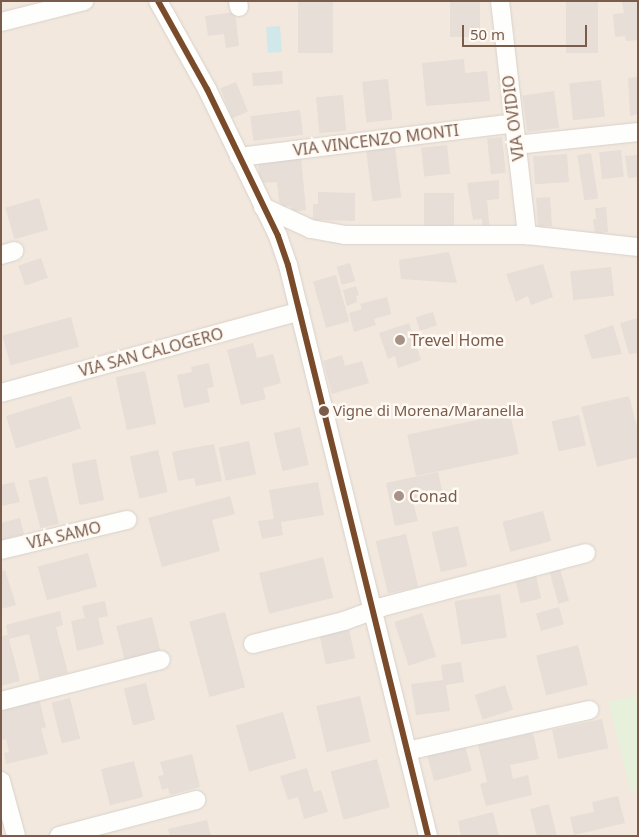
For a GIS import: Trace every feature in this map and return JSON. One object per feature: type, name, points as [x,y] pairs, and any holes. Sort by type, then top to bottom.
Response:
[{"type":"street","points":[[1,22],[84,1]]},
{"type":"street","points":[[158,1],[200,74],[285,255],[428,836]]},
{"type":"street","name":"VIA OVIDIO","points":[[500,1],[527,235]]},
{"type":"street","name":"VIA VINCENZO MONTI","points":[[239,157],[514,123]]},
{"type":"street","points":[[516,145],[638,132]]},
{"type":"street","points":[[264,208],[312,229],[344,235],[527,235],[638,248]]},
{"type":"street","name":"VIA SAN CALOGERO","points":[[1,393],[300,311]]},
{"type":"street","name":"VIA SAMO","points":[[1,550],[127,520]]},
{"type":"street","points":[[253,644],[344,621],[373,611],[586,553]]},
{"type":"street","points":[[1,700],[161,660]]},
{"type":"street","points":[[407,751],[589,710]]},
{"type":"street","points":[[1,781],[16,836]]},
{"type":"street","points":[[59,836],[196,800]]},
{"type":"shaded area","points":[[1,1],[638,1],[638,836],[1,836]]},
{"type":"green space","points":[[638,695],[638,790],[631,792],[608,702]]},
{"type":"water","points":[[280,26],[282,52],[268,53],[266,27]]},
{"type":"building","points":[[298,1],[333,1],[333,53],[298,53]]},
{"type":"building","points":[[450,1],[480,1],[480,37],[450,37]]},
{"type":"building","points":[[566,1],[598,1],[598,53],[566,53]]},
{"type":"building","points":[[622,1],[638,1],[638,40],[626,41],[625,36],[615,37],[613,14],[624,13]]},
{"type":"building","points":[[235,12],[239,46],[226,48],[224,34],[208,36],[205,16]]},
{"type":"building","points":[[464,59],[465,73],[487,71],[490,101],[426,106],[422,63]]},
{"type":"building","points":[[282,71],[283,84],[253,86],[252,73]]},
{"type":"building","points":[[638,77],[638,114],[630,116],[628,78]]},
{"type":"building","points":[[388,79],[392,120],[366,122],[362,82]]},
{"type":"building","points":[[601,80],[605,117],[573,120],[569,83]]},
{"type":"building","points":[[236,82],[248,112],[232,118],[220,88]]},
{"type":"building","points":[[554,91],[559,128],[527,132],[522,95]]},
{"type":"building","points":[[343,95],[346,131],[319,133],[316,97]]},
{"type":"building","points":[[300,110],[303,135],[253,141],[250,116]]},
{"type":"building","points":[[502,137],[506,173],[491,174],[487,139]]},
{"type":"building","points":[[447,145],[450,174],[424,177],[421,148]]},
{"type":"building","points":[[395,147],[401,198],[372,201],[366,151]]},
{"type":"building","points":[[621,150],[624,177],[602,179],[599,152]]},
{"type":"building","points":[[591,153],[598,198],[584,201],[577,155]]},
{"type":"building","points":[[567,154],[569,182],[535,184],[533,156]]},
{"type":"building","points":[[638,155],[638,177],[628,178],[625,156]]},
{"type":"building","points":[[301,158],[306,210],[292,212],[291,206],[283,206],[279,201],[277,182],[260,183],[258,159],[267,161]]},
{"type":"building","points":[[499,180],[499,199],[487,200],[490,232],[483,233],[482,219],[473,220],[467,183]]},
{"type":"building","points":[[318,192],[355,193],[355,221],[313,220],[313,204],[318,204]]},
{"type":"building","points":[[424,193],[454,193],[454,228],[424,228]]},
{"type":"building","points":[[550,197],[552,226],[538,227],[536,198]]},
{"type":"building","points":[[39,198],[48,230],[14,239],[5,208]]},
{"type":"building","points":[[606,207],[608,232],[595,234],[593,219],[596,219],[595,208]]},
{"type":"building","points":[[449,252],[457,283],[401,279],[399,260]]},
{"type":"building","points":[[41,258],[48,278],[25,286],[18,266]]},
{"type":"building","points":[[350,263],[355,281],[342,285],[337,267]]},
{"type":"building","points":[[543,264],[553,297],[531,305],[528,296],[516,302],[506,274]]},
{"type":"building","points":[[611,267],[614,296],[573,300],[570,271]]},
{"type":"building","points":[[336,275],[349,321],[326,328],[313,282]]},
{"type":"building","points":[[356,286],[359,295],[356,296],[357,302],[347,306],[343,290]]},
{"type":"building","points":[[387,297],[391,314],[374,319],[376,325],[354,332],[349,313],[362,309],[360,304]]},
{"type":"building","points":[[433,312],[437,325],[420,331],[416,317]]},
{"type":"building","points":[[71,317],[79,347],[10,365],[2,335]]},
{"type":"building","points":[[638,318],[638,353],[629,354],[620,323]]},
{"type":"building","points":[[409,323],[421,360],[398,368],[395,356],[388,359],[379,333]]},
{"type":"building","points":[[613,325],[622,354],[592,359],[584,335]]},
{"type":"building","points":[[253,343],[257,358],[273,354],[281,383],[263,388],[266,399],[241,405],[227,350]]},
{"type":"building","points":[[342,355],[345,366],[362,361],[369,383],[332,394],[323,361]]},
{"type":"building","points":[[209,363],[214,387],[207,388],[210,402],[184,408],[177,375],[192,372],[191,367]]},
{"type":"building","points":[[145,371],[156,424],[127,430],[116,377]]},
{"type":"building","points":[[71,396],[81,429],[16,448],[6,416]]},
{"type":"building","points":[[629,396],[638,431],[638,457],[597,467],[581,407]]},
{"type":"building","points":[[510,413],[519,454],[416,476],[407,435]]},
{"type":"building","points":[[579,415],[586,445],[559,452],[552,421]]},
{"type":"building","points":[[300,427],[309,465],[282,471],[274,433]]},
{"type":"building","points":[[249,441],[256,474],[226,481],[219,447]]},
{"type":"building","points":[[214,444],[222,481],[196,486],[194,478],[178,481],[172,452]]},
{"type":"building","points":[[158,450],[168,492],[139,498],[130,457]]},
{"type":"building","points":[[96,459],[104,500],[79,505],[71,464]]},
{"type":"building","points":[[438,472],[443,495],[413,502],[418,521],[395,526],[386,483]]},
{"type":"building","points":[[47,476],[59,524],[40,528],[29,481]]},
{"type":"building","points":[[14,482],[20,502],[1,506],[1,485]]},
{"type":"building","points":[[318,482],[324,515],[281,522],[283,535],[262,539],[258,521],[274,519],[269,490]]},
{"type":"building","points":[[230,496],[235,514],[212,520],[220,551],[162,567],[148,518]]},
{"type":"building","points":[[543,511],[551,541],[510,552],[502,522]]},
{"type":"building","points":[[20,518],[24,534],[1,540],[1,523]]},
{"type":"building","points":[[458,526],[467,566],[441,572],[432,532]]},
{"type":"building","points":[[406,534],[418,587],[388,594],[376,541]]},
{"type":"building","points":[[88,553],[97,587],[47,600],[38,566]]},
{"type":"building","points":[[323,557],[333,598],[269,614],[259,573]]},
{"type":"building","points":[[560,569],[569,601],[559,604],[549,572]]},
{"type":"building","points":[[5,570],[16,605],[1,609],[1,572]]},
{"type":"building","points":[[536,576],[541,598],[521,603],[516,581]]},
{"type":"building","points":[[500,594],[507,637],[461,645],[455,601]]},
{"type":"building","points":[[105,601],[108,616],[98,618],[104,644],[77,651],[71,621],[85,618],[82,606]]},
{"type":"building","points":[[559,607],[564,624],[541,631],[536,614]]},
{"type":"building","points":[[60,611],[63,625],[56,627],[68,673],[40,680],[29,634],[9,639],[20,681],[1,686],[1,636],[8,635],[6,625]]},
{"type":"building","points":[[225,612],[245,687],[209,697],[189,622]]},
{"type":"building","points":[[422,613],[436,657],[409,666],[394,622]]},
{"type":"building","points":[[152,617],[161,653],[125,662],[116,626]]},
{"type":"building","points":[[349,629],[355,658],[326,665],[320,635]]},
{"type":"building","points":[[578,645],[588,685],[546,695],[536,655]]},
{"type":"building","points":[[461,662],[464,682],[446,685],[450,711],[416,715],[411,684],[443,680],[441,665]]},
{"type":"building","points":[[146,683],[155,720],[133,725],[124,689]]},
{"type":"building","points":[[505,685],[513,710],[483,720],[475,695]]},
{"type":"building","points":[[360,696],[371,742],[327,752],[316,706]]},
{"type":"building","points":[[39,698],[46,727],[41,729],[48,754],[6,764],[4,753],[9,752],[6,739],[2,740],[1,738],[1,707]]},
{"type":"building","points":[[70,698],[80,739],[62,743],[52,703]]},
{"type":"building","points":[[283,712],[296,758],[249,772],[236,726]]},
{"type":"building","points":[[602,719],[608,748],[558,759],[552,730]]},
{"type":"building","points":[[533,733],[539,759],[510,765],[513,779],[528,775],[532,795],[486,806],[480,784],[487,782],[478,745]]},
{"type":"building","points":[[464,742],[472,771],[434,781],[426,752]]},
{"type":"building","points":[[192,754],[200,787],[170,795],[168,788],[162,790],[158,776],[164,775],[160,762]]},
{"type":"building","points":[[377,759],[390,807],[344,820],[331,771]]},
{"type":"building","points":[[134,761],[143,797],[110,805],[101,769]]},
{"type":"building","points":[[307,768],[314,792],[321,790],[328,812],[304,819],[298,797],[288,800],[280,776]]},
{"type":"building","points":[[618,796],[625,823],[574,835],[570,817],[594,812],[592,802]]},
{"type":"building","points":[[549,804],[557,836],[537,836],[530,809]]},
{"type":"building","points":[[493,812],[499,836],[461,836],[458,821]]},
{"type":"building","points":[[207,820],[211,836],[170,836],[168,829]]},
{"type":"transit line","points":[[158,1],[207,89],[278,236],[288,265],[428,836]]},
{"type":"place","name":"Trevel Home","points":[[400,340]]},
{"type":"place","name":"Vigne di Morena/Maranella","points":[[324,411]]},
{"type":"place","name":"Conad","points":[[399,496]]}]
